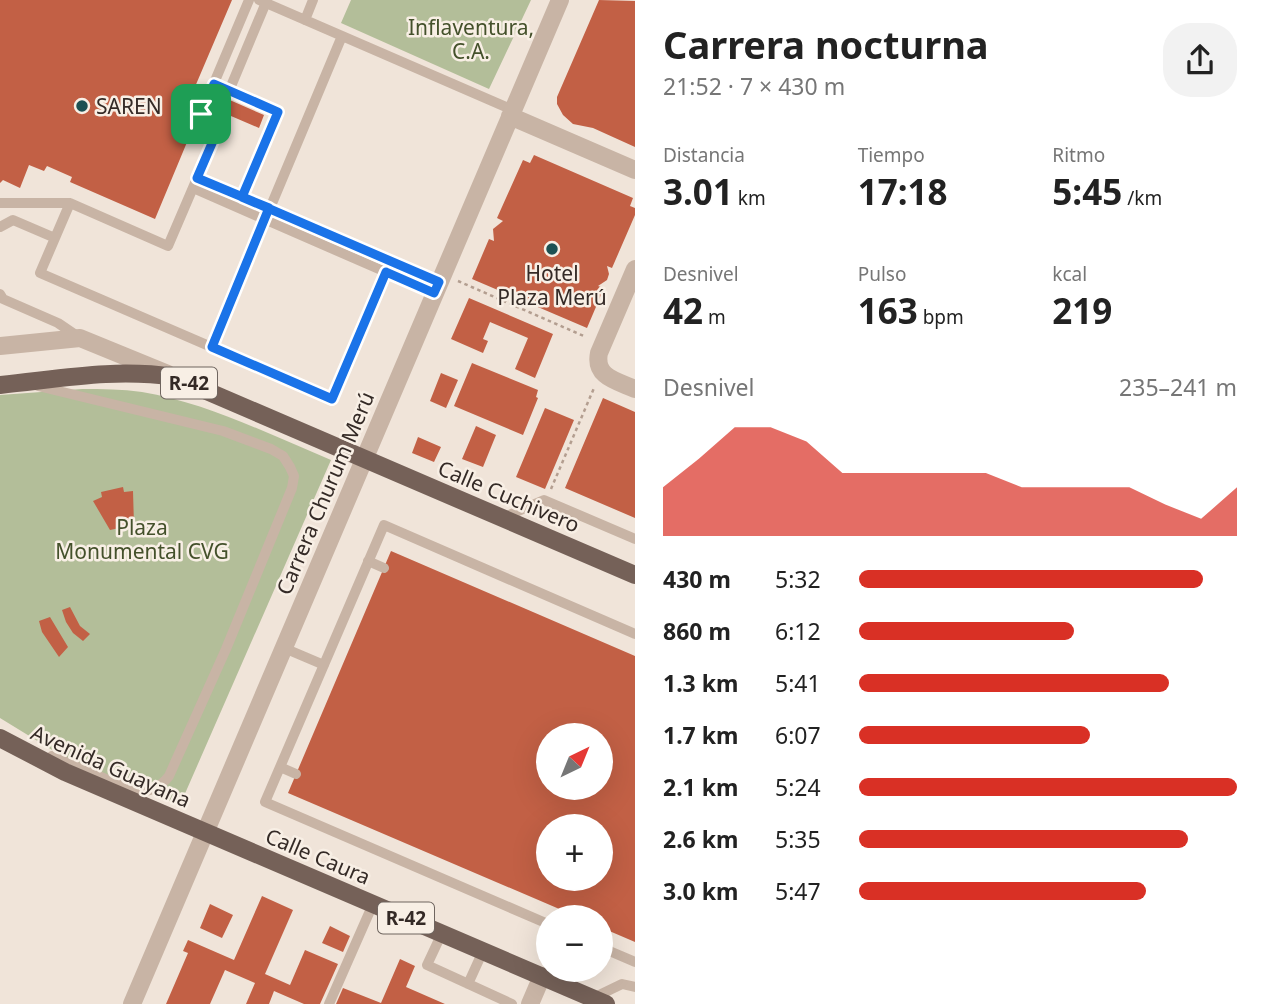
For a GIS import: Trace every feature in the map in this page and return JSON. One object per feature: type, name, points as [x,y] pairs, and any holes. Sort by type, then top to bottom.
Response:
[{"type":"main road","name":"R-42","points":[[26,383],[110,373],[142,372],[174,377],[364,459]]},
{"type":"main road","points":[[0,387],[26,383]]},
{"type":"main road","name":"Calle Cuchivero","points":[[364,459],[635,575]]},
{"type":"main road","name":"Avenida Guayana","points":[[0,735],[65,772],[206,832]]},
{"type":"main road","name":"Calle Caura","points":[[206,832],[536,973]]},
{"type":"main road","name":"Calle Caura","points":[[556,982],[599,1001]]},
{"type":"street","name":"Carrera Churum Merú","points":[[132,1004],[560,0]]},
{"type":"street","points":[[512,113],[635,170]]},
{"type":"street","points":[[635,269],[598,363],[602,373],[635,389]]},
{"type":"street","points":[[0,346],[80,338],[174,377]]},
{"type":"street","points":[[530,1004],[539,982]]},
{"type":"lane","points":[[0,204],[70,203],[168,246],[213,141],[201,114],[250,0]]},
{"type":"lane","points":[[304,20],[313,0]]},
{"type":"lane","points":[[229,90],[264,1],[512,113]]},
{"type":"lane","points":[[212,347],[342,36]]},
{"type":"lane","points":[[214,84],[278,112],[242,197]]},
{"type":"lane","points":[[197,178],[438,283]]},
{"type":"lane","points":[[193,188],[386,272],[438,283]]},
{"type":"lane","points":[[70,203],[40,273],[332,399],[386,272]]},
{"type":"lane","points":[[0,227],[13,220],[55,238]]},
{"type":"lane","points":[[345,254],[349,243]]},
{"type":"lane","points":[[0,294],[3,299],[58,323],[80,338]]},
{"type":"lane","points":[[0,735],[134,791],[144,792],[164,783],[226,649],[292,488],[294,476],[283,456],[222,431],[26,383]]},
{"type":"lane","points":[[502,518],[535,502],[546,500],[635,538]]},
{"type":"lane","points":[[536,919],[265,802],[384,525],[635,634]]},
{"type":"lane","points":[[368,561],[384,568]]},
{"type":"lane","points":[[284,648],[324,665]]},
{"type":"lane","points":[[280,767],[296,774]]},
{"type":"lane","points":[[329,1004],[373,904]]},
{"type":"lane","points":[[442,933],[427,965],[512,1004]]},
{"type":"lane","points":[[468,984],[483,951]]},
{"type":"lane","points":[[613,953],[635,962]]},
{"type":"lane","points":[[599,1001],[622,985],[635,986]]},
{"type":"path","points":[[438,283],[603,345]]},
{"type":"path","points":[[546,500],[602,373]]},
{"type":"green space","name":"Inflaventura, C.A.","points":[[351,0],[531,0],[489,89],[341,23]]},
{"type":"green space","name":"Plaza Monumental CVG","points":[[82,389],[142,392],[167,397],[238,421],[331,460],[180,805],[62,756],[0,718],[0,395]]},
{"type":"building","points":[[0,0],[232,0],[177,129],[190,135],[155,219],[70,182],[72,177],[47,166],[44,171],[29,165],[20,188],[3,180],[0,183]]},
{"type":"building","points":[[599,0],[635,1],[635,147],[593,128],[573,124],[563,115],[557,104],[557,97]]},
{"type":"building","points":[[216,94],[264,115],[259,128],[210,107]]},
{"type":"building","name":"Hotel Plaza Merú","points":[[534,155],[633,198],[630,206],[635,208],[635,215],[612,268],[607,266],[607,280],[598,286],[604,288],[587,328],[472,279],[489,239],[494,241],[493,229],[503,221],[497,218],[523,160],[530,163]]},
{"type":"building","points":[[469,298],[553,334],[535,378],[515,369],[528,338],[490,322],[483,339],[488,341],[483,353],[451,339]]},
{"type":"building","points":[[472,363],[538,390],[538,398],[523,435],[454,406]]},
{"type":"building","points":[[441,373],[458,380],[446,408],[430,401]]},
{"type":"building","points":[[603,398],[635,412],[635,518],[565,488]]},
{"type":"building","points":[[545,408],[574,420],[545,489],[516,477]]},
{"type":"building","points":[[476,426],[496,435],[483,467],[462,459]]},
{"type":"building","points":[[418,437],[441,447],[434,462],[412,453]]},
{"type":"building","points":[[123,487],[124,492],[133,491],[134,525],[110,530],[93,501],[102,497],[101,492]]},
{"type":"building","points":[[391,551],[635,656],[635,942],[613,933],[613,905],[550,905],[288,793]]},
{"type":"building","points":[[70,607],[80,626],[90,634],[83,641],[73,633],[66,622],[62,610]]},
{"type":"building","points":[[50,617],[68,647],[59,657],[42,632],[39,621]]},
{"type":"building","points":[[262,896],[293,910],[265,974],[290,985],[305,950],[338,964],[320,1004],[304,1004],[274,991],[269,1004],[246,1004],[255,983],[225,970],[210,1004],[166,1004],[188,953],[183,951],[188,940],[234,960]]},
{"type":"building","points":[[210,904],[233,915],[222,938],[200,928]]},
{"type":"building","points":[[330,926],[350,936],[343,952],[322,943]]},
{"type":"building","points":[[400,959],[415,966],[406,987],[445,1004],[336,1004],[343,988],[381,1003]]},
{"type":"place","name":"SAREN","points":[[82,106]]},
{"type":"place","name":"Hotel Plaza Merú","points":[[552,249]]},
{"type":"route","points":[[201,114],[213,141],[197,178],[269,208],[266,220],[212,347],[332,399],[386,272],[434,293],[439,282],[242,197],[278,112],[214,84],[201,114]]}]
